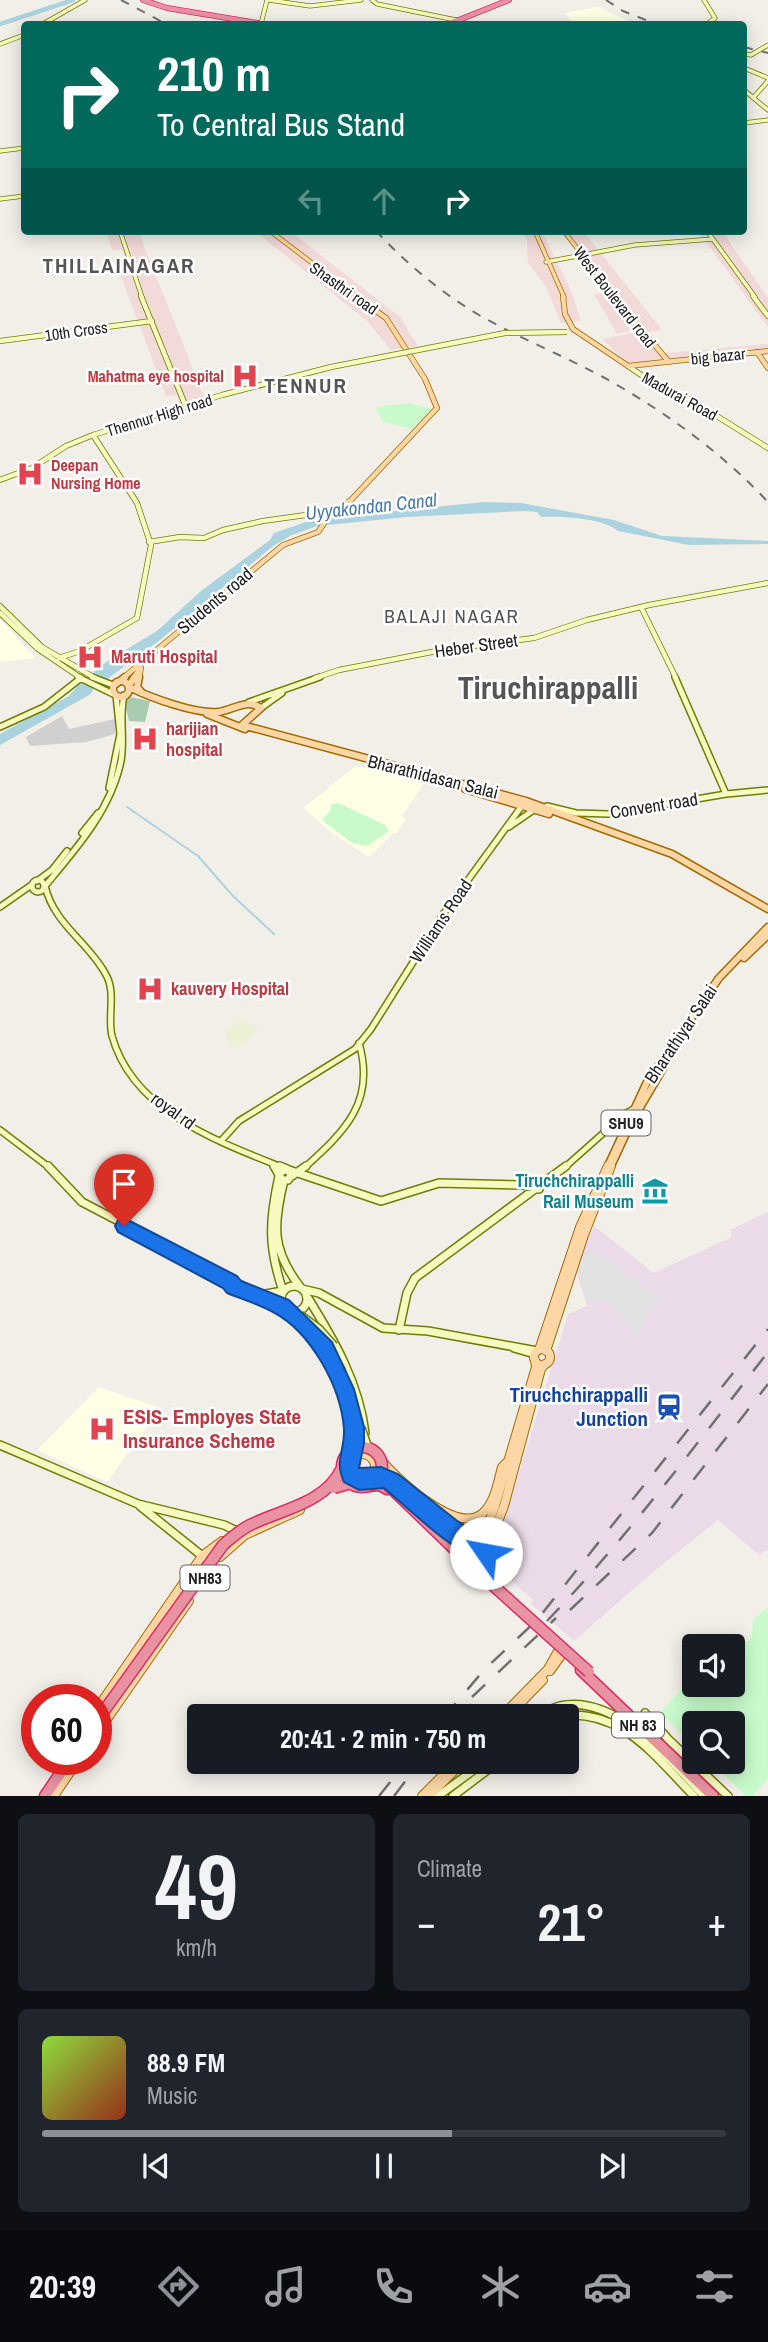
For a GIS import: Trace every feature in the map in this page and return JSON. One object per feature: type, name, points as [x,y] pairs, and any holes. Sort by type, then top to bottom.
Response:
[{"type":"highway","points":[[142,0],[167,8],[243,21]]},
{"type":"highway","points":[[142,0],[160,8],[238,21]]},
{"type":"highway","points":[[463,21],[510,0]]},
{"type":"highway","points":[[351,1483],[348,1460],[361,1447],[378,1463],[389,1486],[562,1650]]},
{"type":"highway","name":"NH83","points":[[112,1701],[223,1545],[250,1525],[293,1508],[335,1483],[348,1460]]},
{"type":"highway","points":[[212,1566],[228,1545],[248,1530],[305,1505],[338,1485],[376,1482],[378,1463]]},
{"type":"highway","points":[[366,1481],[387,1489],[562,1650]]},
{"type":"highway","name":"NH83","points":[[112,1702],[212,1566]]},
{"type":"highway","name":"NH 83","points":[[562,1650],[589,1672],[720,1796]]},
{"type":"highway","name":"NH 83","points":[[562,1650],[713,1796]]},
{"type":"highway","points":[[47,1796],[61,1775]]},
{"type":"main road","name":"Shasthri road","points":[[275,235],[302,258],[386,318],[425,379],[437,408]]},
{"type":"main road","points":[[536,235],[564,298],[563,309],[573,329],[601,345],[628,366]]},
{"type":"main road","name":"West Boulevard road","points":[[567,235],[628,316],[669,362]]},
{"type":"main road","name":"big bazar","points":[[628,366],[768,351]]},
{"type":"main road","points":[[757,352],[768,368]]},
{"type":"main road","points":[[332,514],[355,501],[438,413],[437,408]]},
{"type":"main road","points":[[123,693],[142,666],[286,547],[317,537],[332,514],[351,500],[437,408]]},
{"type":"main road","name":"Students road","points":[[114,685],[283,545],[323,529]]},
{"type":"main road","points":[[142,666],[136,687],[142,693]]},
{"type":"main road","points":[[114,685],[123,693],[111,691],[114,685]]},
{"type":"main road","name":"Bharathidasan Salai","points":[[96,687],[213,713]]},
{"type":"main road","name":"Bharathidasan Salai","points":[[123,693],[142,693],[213,713],[256,732],[537,807],[661,853],[768,911]]},
{"type":"main road","points":[[213,713],[249,702],[261,708]]},
{"type":"main road","name":"Bharathidasan Salai","points":[[261,708],[242,725],[419,775]]},
{"type":"main road","points":[[55,870],[98,813],[115,769]]},
{"type":"main road","points":[[45,886],[46,898]]},
{"type":"main road","name":"Bharathiyar Salai","points":[[485,1544],[505,1464],[539,1353],[574,1256],[647,1082],[719,978],[768,927]]},
{"type":"main road","name":"Bharathiyar Salai","points":[[636,1108],[720,981],[768,935]]},
{"type":"main road","points":[[539,1353],[545,1364]]},
{"type":"main road","name":"SHU9","points":[[485,1544],[541,1369],[550,1359],[539,1353]]},
{"type":"main road","points":[[348,1460],[351,1475],[366,1481]]},
{"type":"main road","points":[[112,1687],[202,1556],[339,1478],[348,1460]]},
{"type":"main road","points":[[378,1463],[448,1514],[466,1520],[477,1517],[486,1510],[505,1464]]},
{"type":"main road","points":[[378,1463],[445,1522],[485,1544]]},
{"type":"main road","name":"NH83","points":[[112,1712],[212,1566],[241,1533],[305,1508],[340,1486],[366,1481]]},
{"type":"main road","points":[[514,1704],[548,1669],[562,1650]]},
{"type":"main road","points":[[519,1704],[551,1671],[562,1650]]},
{"type":"main road","points":[[422,1796],[444,1774]]},
{"type":"main road","points":[[429,1796],[451,1774]]},
{"type":"main road","points":[[47,1796],[57,1775]]},
{"type":"main road","points":[[47,1796],[65,1775]]},
{"type":"street","points":[[48,21],[85,0]]},
{"type":"street","points":[[261,21],[268,0],[311,6],[360,0]]},
{"type":"street","points":[[372,0],[377,4],[454,21]]},
{"type":"street","points":[[704,0],[715,18],[711,21]]},
{"type":"street","points":[[0,44],[21,36]]},
{"type":"street","points":[[747,54],[752,55],[768,45]]},
{"type":"street","points":[[747,69],[768,79],[754,97]]},
{"type":"street","points":[[747,91],[768,108]]},
{"type":"street","points":[[747,123],[768,120]]},
{"type":"street","points":[[0,151],[21,148]]},
{"type":"street","points":[[0,199],[21,196]]},
{"type":"street","points":[[121,235],[186,407]]},
{"type":"street","points":[[710,235],[768,316]]},
{"type":"street","points":[[546,261],[635,245],[713,239]]},
{"type":"street","name":"10th Cross","points":[[0,341],[152,321]]},
{"type":"street","points":[[567,332],[573,329]]},
{"type":"street","name":"Thennur High road","points":[[0,480],[32,468],[66,446],[93,435],[328,368],[505,332],[580,334]]},
{"type":"street","name":"Madurai Road","points":[[628,366],[659,387],[691,400],[768,448]]},
{"type":"street","points":[[59,658],[80,651],[137,618],[147,572],[149,542],[133,495],[93,435]]},
{"type":"street","points":[[149,542],[180,537],[204,538],[274,520],[332,514]]},
{"type":"street","name":"Heber Street","points":[[287,689],[339,670],[442,650],[534,638],[587,620],[641,607],[768,583]]},
{"type":"street","points":[[0,607],[31,638],[79,669]]},
{"type":"street","points":[[641,607],[665,653],[726,793]]},
{"type":"street","points":[[0,612],[37,650],[84,676],[114,685]]},
{"type":"street","points":[[80,651],[72,660],[84,676]]},
{"type":"street","points":[[0,727],[21,719],[64,694],[84,676]]},
{"type":"street","name":"Bharathidasan Salai","points":[[84,676],[96,687]]},
{"type":"street","points":[[249,702],[287,689]]},
{"type":"street","points":[[261,708],[287,689]]},
{"type":"street","points":[[115,769],[120,734],[117,708],[123,693]]},
{"type":"street","points":[[32,889],[40,891],[45,886],[97,820],[112,790],[121,759],[123,693]]},
{"type":"street","name":"Convent road","points":[[537,807],[576,813],[608,814],[726,793],[768,790]]},
{"type":"street","name":"Williams Road","points":[[221,1142],[239,1121],[359,1043],[372,1029],[444,913],[524,803]]},
{"type":"street","points":[[509,827],[537,807]]},
{"type":"street","points":[[0,907],[32,889],[37,881],[55,870]]},
{"type":"street","points":[[37,881],[45,886]]},
{"type":"street","points":[[32,889],[46,898]]},
{"type":"street","name":"royal rd","points":[[46,898],[66,927],[107,974],[112,1035],[123,1066],[156,1102],[221,1142],[292,1172],[381,1202],[439,1183],[523,1185],[539,1189]]},
{"type":"street","points":[[348,1460],[354,1435],[344,1389],[325,1348],[279,1300],[283,1291],[272,1259],[268,1230],[271,1205],[281,1177],[338,1138],[356,1113],[366,1086],[359,1043]]},
{"type":"street","points":[[399,1330],[407,1293],[415,1278],[539,1189],[636,1108]]},
{"type":"street","points":[[0,1130],[42,1160],[82,1202],[230,1282],[260,1295],[290,1287],[302,1288],[319,1293],[383,1328],[539,1353]]},
{"type":"street","points":[[271,1163],[281,1177],[276,1211],[277,1244],[281,1263],[302,1288],[339,1348],[378,1463]]},
{"type":"street","points":[[281,1177],[292,1172]]},
{"type":"street","points":[[230,1282],[234,1287],[299,1315],[327,1337],[338,1354],[358,1412],[362,1437],[378,1463]]},
{"type":"street","points":[[299,1315],[308,1298]]},
{"type":"street","points":[[299,1315],[324,1340],[341,1370],[358,1428],[357,1439],[348,1460]]},
{"type":"street","points":[[352,1420],[363,1416]]},
{"type":"street","points":[[0,1445],[138,1504],[241,1533]]},
{"type":"street","points":[[138,1504],[212,1566]]},
{"type":"street","points":[[563,1704],[578,1703],[604,1708],[631,1726],[704,1796]]},
{"type":"street","points":[[579,1713],[588,1713],[626,1730],[694,1796]]},
{"type":"street","points":[[645,1713],[668,1739],[728,1796]]},
{"type":"street","points":[[438,1796],[468,1774]]},
{"type":"street","points":[[453,1796],[482,1774]]},
{"type":"shaded area","points":[[598,7],[628,21],[572,21],[564,13]]},
{"type":"shaded area","points":[[107,235],[140,235],[205,399],[181,407],[177,395],[166,396],[119,271],[129,269],[122,250],[112,250]]},
{"type":"shaded area","points":[[260,235],[295,235],[400,317],[418,346],[391,350],[368,322]]},
{"type":"shaded area","points":[[525,235],[542,235],[545,238],[572,293],[581,321],[561,323],[547,289],[528,262]]},
{"type":"shaded area","points":[[571,235],[586,235],[662,330],[646,333]]},
{"type":"shaded area","points":[[701,235],[725,235],[768,298],[768,327]]},
{"type":"shaded area","points":[[607,292],[637,329],[617,334],[594,294]]},
{"type":"shaded area","points":[[639,332],[663,360],[628,364],[602,339]]},
{"type":"shaded area","points":[[768,344],[768,350],[671,359],[665,353]]},
{"type":"shaded area","points":[[0,619],[35,658],[0,662]]},
{"type":"shaded area","points":[[130,697],[150,701],[145,722],[129,721],[124,700]]},
{"type":"shaded area","points":[[62,716],[69,729],[115,719],[115,734],[86,742],[30,746],[26,737]]},
{"type":"shaded area","points":[[356,766],[425,782],[402,816],[406,820],[396,834],[393,833],[369,857],[332,833],[303,808]]},
{"type":"shaded area","points":[[241,1018],[259,1029],[243,1045],[228,1046],[226,1031]]},
{"type":"shaded area","points":[[768,1212],[768,1550],[759,1555],[718,1520],[574,1641],[531,1604],[533,1600],[500,1571],[496,1557],[500,1535],[568,1314],[587,1306],[574,1264],[594,1226],[654,1273],[732,1237],[730,1230]]},
{"type":"shaded area","points":[[592,1252],[599,1253],[659,1299],[636,1336],[624,1327],[628,1322],[603,1299],[595,1305],[586,1297],[575,1265],[581,1256]]},
{"type":"shaded area","name":"ESIS- Employes State Insurance Scheme","points":[[99,1387],[161,1408],[107,1482],[37,1450]]},
{"type":"green space","points":[[409,403],[432,409],[412,429],[382,421],[376,407]]},
{"type":"green space","points":[[338,803],[385,825],[389,831],[367,846],[352,843],[322,820],[332,804]]},
{"type":"green space","points":[[768,1607],[768,1779],[753,1796],[746,1796],[723,1774],[745,1774],[745,1711],[682,1711],[682,1734],[660,1713],[682,1688],[682,1697],[745,1697],[745,1644],[752,1637],[753,1620]]},
{"type":"water","points":[[484,502],[521,503],[614,520],[662,536],[768,541],[768,544],[689,545],[618,531],[603,523],[541,517],[537,512],[524,511],[407,517],[317,526],[292,535],[273,546],[160,640],[106,680],[96,683],[91,694],[0,745],[0,734],[69,696],[80,683],[109,660],[157,631],[201,591],[270,540],[274,533],[306,522],[335,517]]},
{"type":"waterway","points":[[0,24],[73,0]]},
{"type":"waterway","points":[[127,807],[198,856],[233,896],[274,934]]},
{"type":"railway","points":[[121,0],[160,21]]},
{"type":"railway","points":[[606,0],[623,11],[648,21]]},
{"type":"railway","points":[[747,48],[768,53]]},
{"type":"railway","points":[[380,235],[424,277],[479,315],[603,377],[669,418],[711,449],[768,502]]},
{"type":"railway","points":[[455,1704],[484,1670],[537,1620],[768,1329]]},
{"type":"railway","points":[[547,1621],[633,1523],[768,1352]]},
{"type":"railway","points":[[570,1610],[652,1533],[768,1384]]},
{"type":"railway","points":[[472,1697],[556,1618]]},
{"type":"railway","points":[[472,1704],[481,1695]]},
{"type":"railway","points":[[379,1796],[396,1774]]},
{"type":"railway","points":[[394,1796],[411,1774]]},
{"type":"place","name":"Mahatma eye hospital","points":[[245,376]]},
{"type":"place","name":"Deepan Nursing Home","points":[[30,474]]},
{"type":"place","name":"Maruti Hospital","points":[[90,657]]},
{"type":"place","name":"harijian hospital","points":[[145,739]]},
{"type":"place","name":"kauvery Hospital","points":[[150,989]]},
{"type":"place","name":"Tiruchchirappalli Rail Museum","points":[[655,1191]]},
{"type":"place","name":"Tiruchchirappalli Junction","points":[[669,1407]]},
{"type":"place","name":"ESIS- Employes State Insurance Scheme","points":[[102,1429]]},
{"type":"district","name":"THILLAINAGAR","points":[[119,266]]},
{"type":"district","name":"TENNUR","points":[[306,386]]},
{"type":"district","name":"BALAJI NAGAR","points":[[452,616]]},
{"type":"district","name":"Tiruchirappalli","points":[[548,688]]},
{"type":"route","points":[[124,1226],[230,1282],[234,1287],[282,1307],[289,1316],[307,1329],[325,1348],[344,1389],[354,1427],[354,1443],[348,1466],[351,1475],[359,1480],[381,1477],[391,1481],[445,1522],[448,1528],[486,1553]]},
{"type":"water label","name":"Uyyakondan Canal","points":[[371,506]]}]
